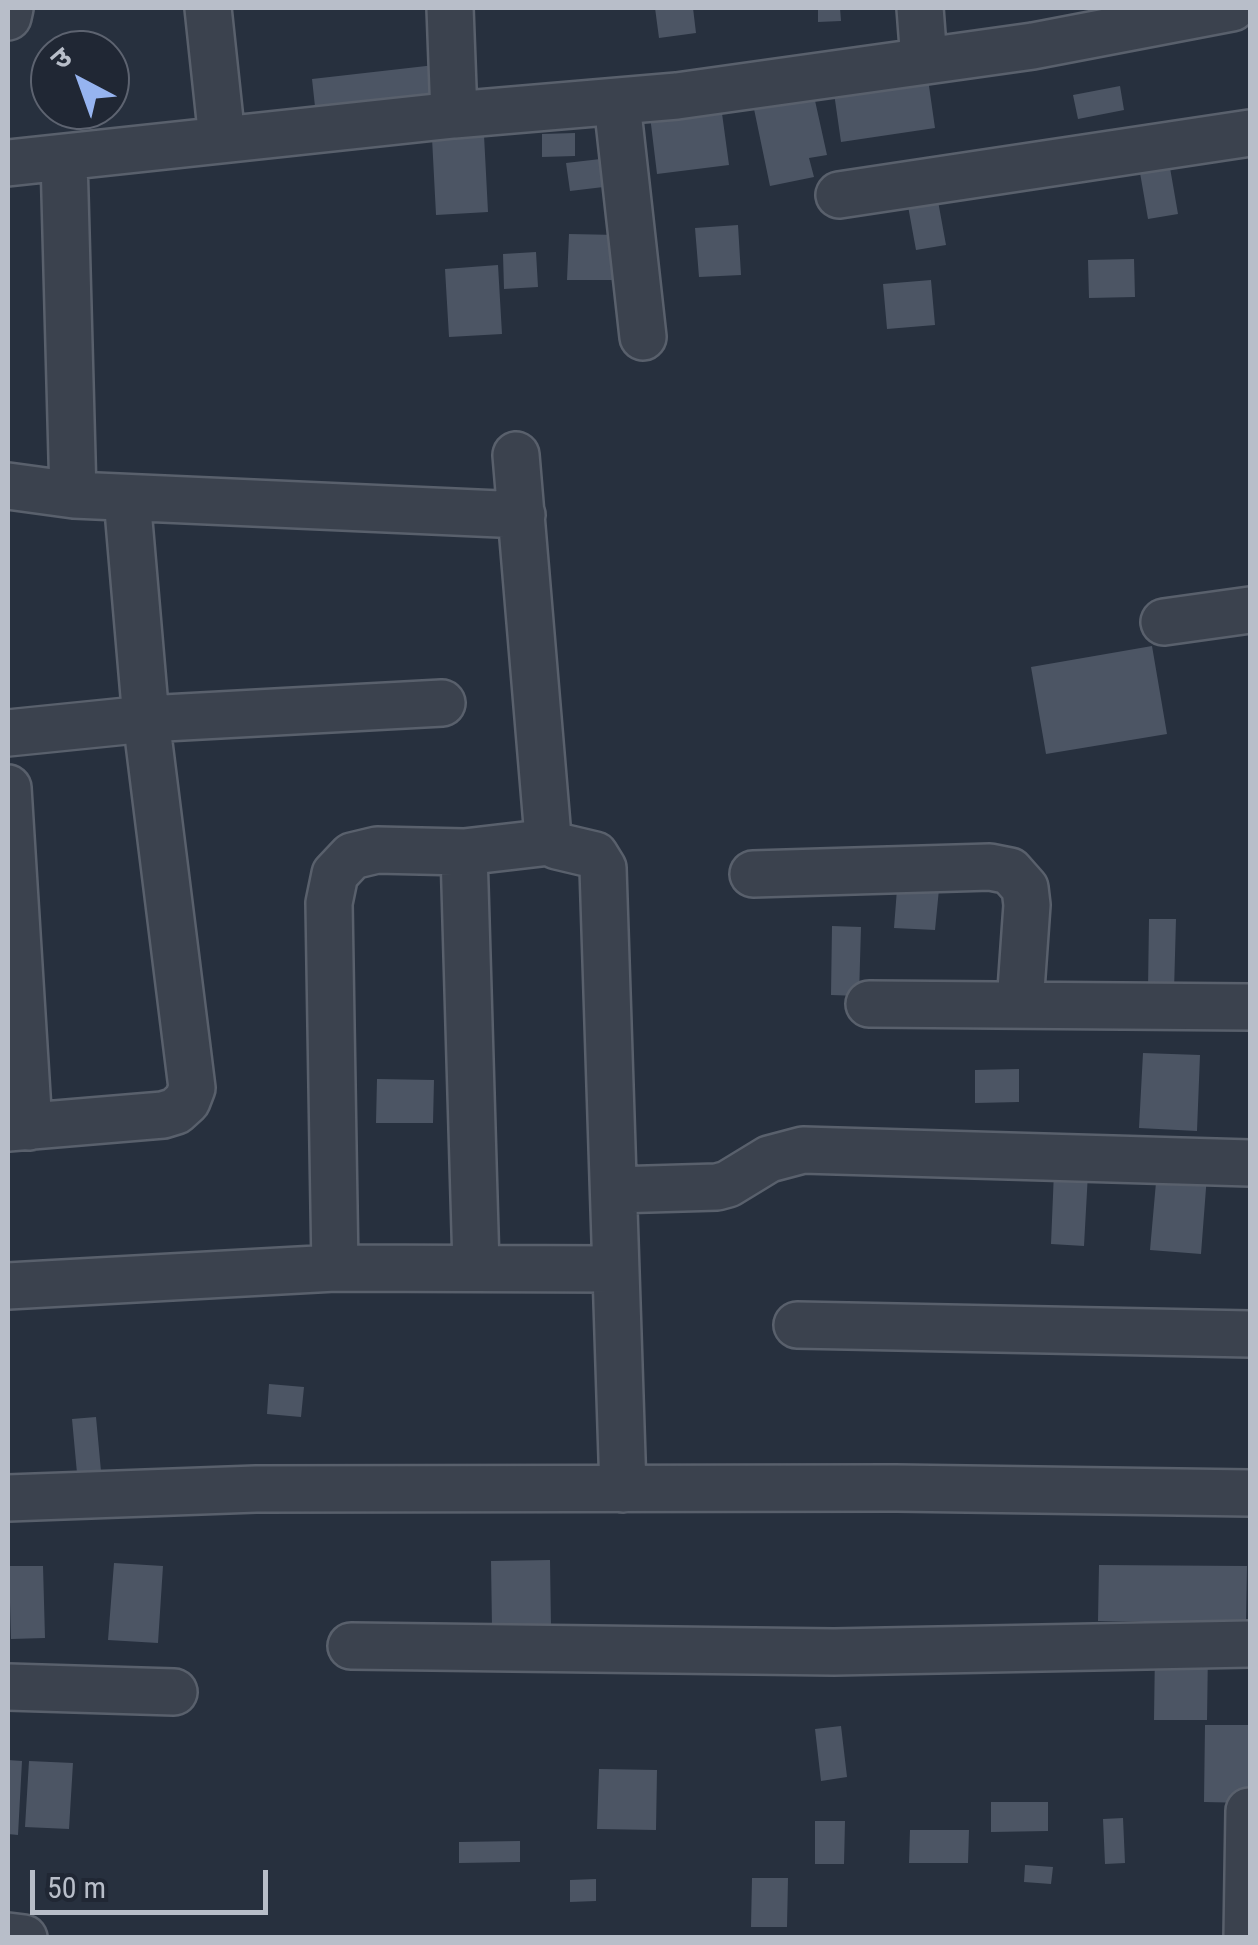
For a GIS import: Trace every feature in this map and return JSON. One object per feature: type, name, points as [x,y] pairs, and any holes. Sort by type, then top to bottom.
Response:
[{"type":"street","points":[[8,17],[10,8]]},
{"type":"street","points":[[208,8],[222,140]]},
{"type":"street","points":[[450,8],[454,115]]},
{"type":"street","points":[[920,8],[924,61]]},
{"type":"street","points":[[8,163],[454,115],[617,103],[1033,46],[1232,8]]},
{"type":"street","points":[[617,103],[643,337]]},
{"type":"street","points":[[839,195],[1250,133]]},
{"type":"street","points":[[64,158],[73,495]]},
{"type":"street","points":[[516,454],[550,842]]},
{"type":"street","points":[[8,486],[73,495],[522,515]]},
{"type":"street","points":[[8,788],[18,1127],[176,1111],[187,1102],[192,1088],[146,720],[128,498]]},
{"type":"street","points":[[1164,622],[1250,610]]},
{"type":"street","points":[[8,733],[146,720],[442,703]]},
{"type":"street","points":[[335,1268],[329,904],[336,874],[352,856],[377,850],[464,852],[550,842],[595,855],[603,868],[623,1489]]},
{"type":"street","points":[[464,852],[476,1266]]},
{"type":"street","points":[[753,874],[990,867],[1010,871],[1025,888],[1028,905],[1020,1004]]},
{"type":"street","points":[[869,1004],[1250,1007]]},
{"type":"street","points":[[614,1190],[717,1187],[770,1158],[803,1150],[1250,1163]]},
{"type":"street","points":[[8,1286],[335,1268],[615,1268]]},
{"type":"street","points":[[797,1325],[1250,1334]]},
{"type":"street","points":[[8,1498],[256,1488],[896,1488],[1250,1493]]},
{"type":"street","points":[[351,1646],[834,1652],[1250,1644]]},
{"type":"street","points":[[8,1688],[174,1692]]},
{"type":"street","points":[[1247,1938],[1248,1811]]},
{"type":"street","points":[[8,1936],[24,1938]]},
{"type":"building","points":[[655,8],[693,8],[696,33],[659,38]]},
{"type":"building","points":[[818,8],[840,8],[841,21],[818,22]]},
{"type":"building","points":[[435,65],[441,111],[317,125],[312,79]]},
{"type":"building","points":[[928,79],[935,128],[841,142],[834,93]]},
{"type":"building","points":[[1120,86],[1124,110],[1078,119],[1073,95]]},
{"type":"building","points":[[814,96],[827,155],[809,158],[814,177],[770,186],[754,109]]},
{"type":"building","points":[[721,106],[729,165],[657,174],[650,116]]},
{"type":"building","points":[[575,133],[575,156],[542,157],[542,134]]},
{"type":"building","points":[[484,135],[488,212],[436,215],[432,138]]},
{"type":"building","points":[[609,158],[612,186],[570,191],[566,163]]},
{"type":"building","points":[[1169,162],[1178,214],[1148,219],[1139,167]]},
{"type":"building","points":[[938,201],[946,245],[916,250],[908,206]]},
{"type":"building","points":[[738,225],[741,275],[699,277],[695,228]]},
{"type":"building","points":[[569,234],[618,235],[617,280],[567,280]]},
{"type":"building","points":[[536,252],[538,287],[504,289],[503,254]]},
{"type":"building","points":[[1134,259],[1135,297],[1089,298],[1088,260]]},
{"type":"building","points":[[498,265],[502,334],[449,337],[445,269]]},
{"type":"building","points":[[931,280],[935,325],[887,329],[883,284]]},
{"type":"building","points":[[1152,646],[1167,734],[1046,754],[1031,667]]},
{"type":"building","points":[[898,876],[940,879],[935,930],[894,928]]},
{"type":"building","points":[[1149,919],[1176,919],[1174,991],[1148,990]]},
{"type":"building","points":[[832,926],[861,927],[859,996],[831,995]]},
{"type":"building","points":[[1143,1053],[1200,1055],[1197,1131],[1139,1128]]},
{"type":"building","points":[[1019,1069],[1019,1102],[975,1103],[975,1070]]},
{"type":"building","points":[[377,1079],[434,1080],[433,1123],[376,1123]]},
{"type":"building","points":[[1054,1171],[1088,1173],[1084,1246],[1051,1244]]},
{"type":"building","points":[[1157,1171],[1207,1175],[1201,1254],[1150,1250]]},
{"type":"building","points":[[269,1384],[304,1387],[301,1417],[267,1414]]},
{"type":"building","points":[[96,1417],[102,1482],[78,1484],[72,1419]]},
{"type":"building","points":[[550,1560],[551,1627],[492,1628],[491,1561]]},
{"type":"building","points":[[114,1563],[163,1566],[158,1643],[108,1640]]},
{"type":"building","points":[[1099,1565],[1247,1566],[1246,1622],[1098,1621]]},
{"type":"building","points":[[9,1566],[43,1566],[45,1638],[11,1639]]},
{"type":"building","points":[[1155,1649],[1208,1650],[1207,1720],[1154,1720]]},
{"type":"building","points":[[1205,1725],[1250,1725],[1250,1803],[1204,1802]]},
{"type":"building","points":[[841,1726],[847,1777],[821,1781],[815,1729]]},
{"type":"building","points":[[8,1760],[22,1761],[18,1835],[8,1834]]},
{"type":"building","points":[[29,1761],[73,1763],[69,1829],[25,1827]]},
{"type":"building","points":[[599,1769],[657,1770],[656,1830],[597,1829]]},
{"type":"building","points":[[991,1802],[1048,1802],[1048,1831],[991,1832]]},
{"type":"building","points":[[1123,1818],[1125,1863],[1105,1864],[1103,1819]]},
{"type":"building","points":[[815,1821],[845,1821],[844,1864],[815,1864]]},
{"type":"building","points":[[910,1830],[969,1830],[968,1863],[909,1863]]},
{"type":"building","points":[[520,1841],[520,1862],[459,1863],[459,1842]]},
{"type":"building","points":[[1025,1865],[1053,1867],[1051,1884],[1024,1882]]},
{"type":"building","points":[[752,1878],[788,1878],[787,1927],[751,1927]]},
{"type":"building","points":[[596,1879],[596,1901],[570,1902],[570,1880]]}]
